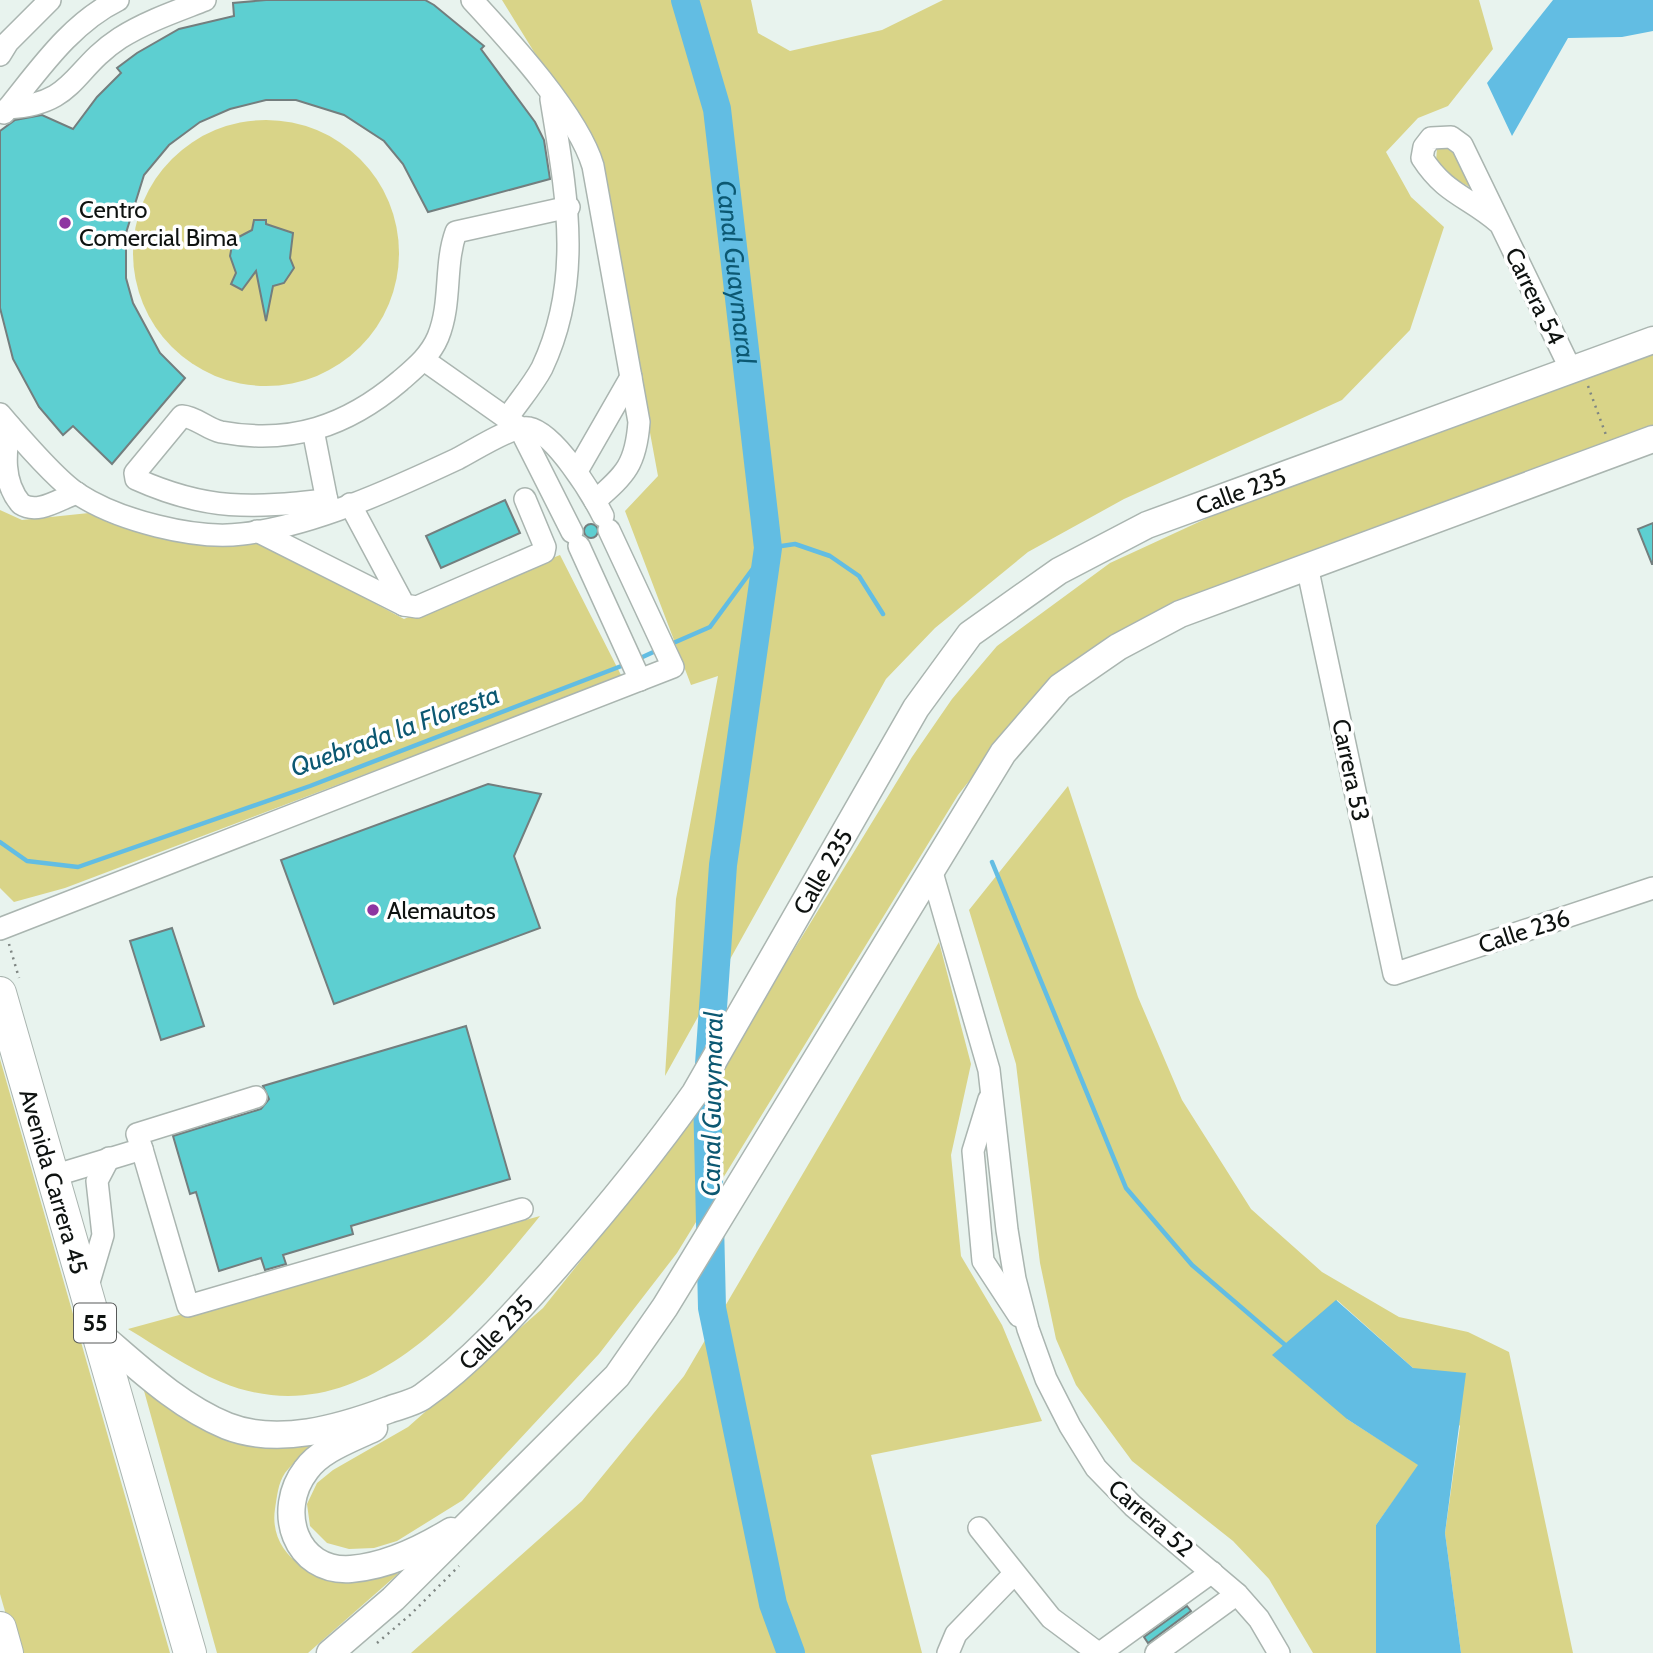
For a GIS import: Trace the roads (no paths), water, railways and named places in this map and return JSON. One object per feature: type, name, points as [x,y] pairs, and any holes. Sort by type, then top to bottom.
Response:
[{"type":"highway","name":"Avenida Carrera 45","points":[[0,993],[190,1653]]},
{"type":"highway","points":[[0,1628],[7,1653]]},
{"type":"main road","name":"Calle 235","points":[[98,1333],[174,1396],[229,1427],[292,1434],[325,1429],[357,1422],[420,1398],[481,1348],[587,1232],[629,1183],[695,1093],[916,709],[971,634],[1059,570],[1147,525],[1578,373],[1653,340]]},
{"type":"main road","points":[[330,1653],[393,1599],[617,1376],[665,1307],[904,911],[1003,753],[1060,687],[1118,647],[1180,614],[1653,439]]},
{"type":"main road","points":[[420,1398],[374,1429],[329,1451],[307,1468],[293,1491],[290,1516],[297,1543],[319,1562],[347,1569],[375,1566],[401,1558],[485,1510]]},
{"type":"street","points":[[0,55],[8,41],[50,0]]},
{"type":"street","points":[[4,113],[53,100],[118,39],[143,25],[205,0]]},
{"type":"street","points":[[472,0],[513,44],[550,94],[585,145],[593,166],[639,422],[631,464],[602,516]]},
{"type":"street","points":[[4,113],[70,34],[109,4],[118,39]]},
{"type":"street","points":[[550,94],[569,207],[568,266],[562,313],[540,372],[514,422],[455,460],[350,503],[256,508],[202,502],[160,490],[134,476],[182,416],[218,432],[265,436],[313,430],[370,406],[424,360],[437,339],[445,318],[451,246],[456,232],[491,222],[569,207]]},
{"type":"street","name":"Carrera 54","points":[[1499,223],[1578,373]]},
{"type":"street","points":[[0,929],[673,667],[602,516],[577,471],[533,428],[514,422],[424,360]]},
{"type":"street","points":[[577,471],[631,377]]},
{"type":"street","points":[[5,420],[77,493],[120,514],[180,531],[239,535],[328,505]]},
{"type":"street","points":[[5,420],[4,452],[8,474],[21,504],[33,509],[77,493]]},
{"type":"street","points":[[514,422],[575,539],[640,680]]},
{"type":"street","points":[[313,430],[328,505]]},
{"type":"street","points":[[257,531],[404,605],[417,607],[544,552],[545,547],[525,499]]},
{"type":"street","points":[[350,503],[404,605]]},
{"type":"street","name":"Carrera 53","points":[[1307,566],[1394,974]]},
{"type":"street","name":"Carrera 52","points":[[930,869],[989,1070],[1007,1230],[1028,1329]]},
{"type":"street","name":"Calle 236","points":[[1394,974],[1653,888]]},
{"type":"street","points":[[904,911],[930,910],[940,917],[949,930]]},
{"type":"street","name":"Carrera 52","points":[[992,1091],[973,1151],[983,1261],[1028,1329],[1064,1414],[1096,1468],[1133,1506],[1237,1594],[1259,1619],[1279,1653]]},
{"type":"street","points":[[256,1097],[138,1134],[188,1306],[522,1209]]},
{"type":"street","points":[[973,1151],[978,1161],[987,1164],[995,1159],[998,1148]]},
{"type":"street","points":[[53,1176],[142,1149]]},
{"type":"street","points":[[86,1291],[103,1236],[97,1181],[109,1158]]},
{"type":"street","points":[[979,1528],[1013,1575],[1051,1618],[1099,1653],[1212,1572]]},
{"type":"street","points":[[948,1653],[956,1634],[1013,1575]]},
{"type":"street","points":[[1156,1653],[1237,1594]]},
{"type":"water","points":[[1553,0],[1653,0],[1653,31],[1622,37],[1568,38],[1512,136],[1487,83]]},
{"type":"water","points":[[1336,1300],[1413,1368],[1466,1373],[1445,1533],[1461,1653],[1376,1653],[1376,1525],[1418,1465],[1347,1419],[1272,1355]]},
{"type":"waterway","name":"Canal Guaymaral","points":[[685,0],[717,109],[768,548],[723,865],[707,1093],[712,1308],[773,1604],[791,1653]]},
{"type":"waterway","name":"Quebrada la Floresta","points":[[671,644],[710,627],[768,548],[795,544],[830,556],[859,576],[883,614]]},
{"type":"waterway","name":"Quebrada la Floresta","points":[[636,660],[660,649]]},
{"type":"waterway","name":"Quebrada la Floresta","points":[[0,842],[27,861],[78,867],[310,786],[624,665]]},
{"type":"waterway","name":"Canal Guaymaral","points":[[992,862],[1126,1188],[1192,1265],[1284,1344]]},
{"type":"place","name":"Centro Comercial Bima","points":[[65,223]]},
{"type":"place","name":"Alemautos","points":[[373,910]]}]
